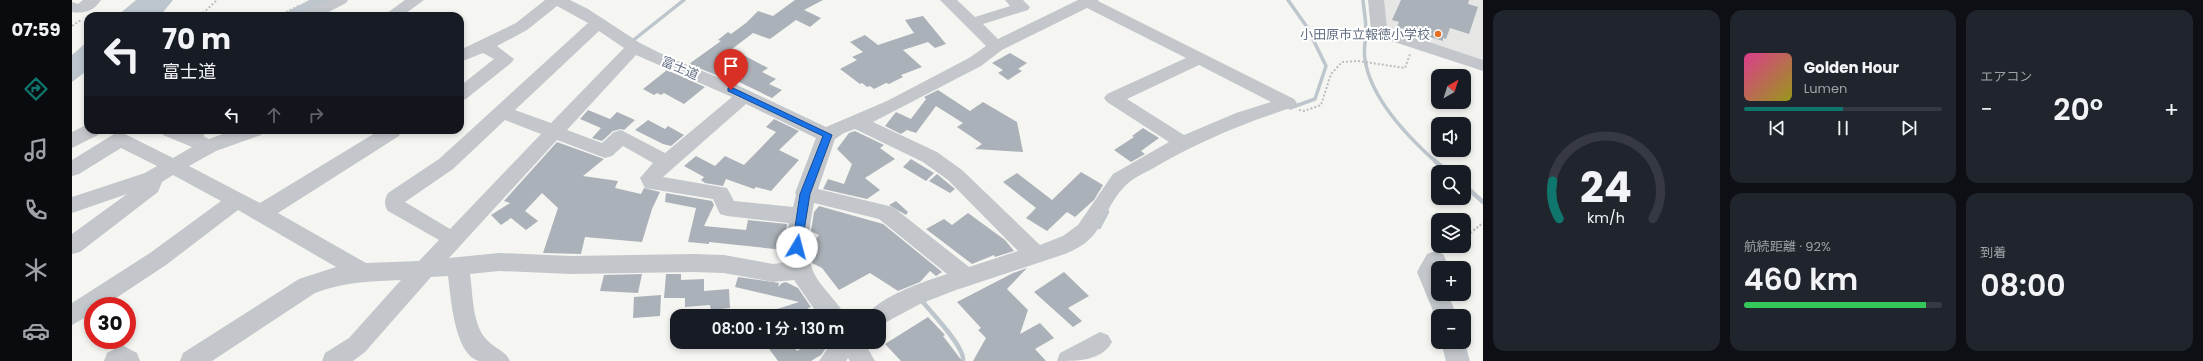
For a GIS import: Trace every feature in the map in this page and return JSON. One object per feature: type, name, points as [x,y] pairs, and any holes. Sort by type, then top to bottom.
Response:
[{"type":"street","points":[[72,7],[81,9],[93,0]]},
{"type":"street","points":[[306,10],[340,0]]},
{"type":"street","points":[[397,12],[416,0]]},
{"type":"street","points":[[948,0],[996,46]]},
{"type":"street","points":[[971,23],[1022,7],[1013,0]]},
{"type":"street","points":[[1376,0],[1379,31],[1483,66]]},
{"type":"street","points":[[464,56],[524,26],[564,1]]},
{"type":"street","name":"富士道","points":[[564,1],[634,46],[662,61],[744,96],[827,135]]},
{"type":"street","points":[[828,309],[801,270],[797,247],[805,194],[827,135],[837,128],[857,122],[975,62],[996,46],[1089,1],[1288,103]]},
{"type":"street","points":[[441,233],[395,206],[395,198],[446,164],[598,23]]},
{"type":"street","points":[[464,92],[505,59],[485,46]]},
{"type":"street","points":[[416,270],[482,210],[634,46]]},
{"type":"street","points":[[1182,142],[1114,98],[1201,58]]},
{"type":"street","points":[[744,96],[650,178],[652,183],[720,193],[727,208],[802,216]]},
{"type":"street","points":[[886,312],[900,303],[926,291],[1035,254],[1055,249],[1076,240],[1088,230],[1098,216],[1112,186],[1120,180],[1182,142],[1234,119],[1288,103]]},
{"type":"street","points":[[502,112],[604,151],[621,137],[667,162]]},
{"type":"street","points":[[857,122],[930,157],[955,175],[1035,254]]},
{"type":"street","points":[[72,141],[85,134]]},
{"type":"street","points":[[72,205],[152,178],[174,167],[191,136],[212,134]]},
{"type":"street","points":[[261,213],[389,134]]},
{"type":"street","points":[[72,169],[121,139],[261,213],[363,272]]},
{"type":"street","points":[[72,246],[151,187],[152,178]]},
{"type":"street","points":[[805,194],[886,213],[966,277]]},
{"type":"street","points":[[72,315],[158,259],[236,201]]},
{"type":"street","points":[[334,361],[357,346],[416,270],[441,233],[452,221],[482,210]]},
{"type":"street","points":[[1435,260],[1428,272],[1442,309]]},
{"type":"street","points":[[192,361],[307,286],[333,277],[363,272],[416,270],[499,262],[572,265],[693,263],[724,264],[773,273],[801,270]]},
{"type":"street","points":[[458,266],[467,330],[479,348],[498,361]]},
{"type":"street","points":[[1068,361],[1100,342]]},
{"type":"street","points":[[831,361],[841,349]]},
{"type":"street","points":[[855,349],[863,361]]},
{"type":"street","points":[[1455,349],[1458,361]]},
{"type":"street","points":[[116,361],[122,356],[128,361]]},
{"type":"path","points":[[204,12],[217,0]]},
{"type":"path","points":[[1288,103],[1304,111],[1321,105],[1331,74],[1346,60],[1405,68],[1414,42]]},
{"type":"path","points":[[1471,232],[1483,223]]},
{"type":"shaded area","points":[[136,0],[173,0],[163,12],[122,12]]},
{"type":"shaded area","name":"小田原市立報徳小学校","points":[[1381,0],[1483,0],[1483,64],[1384,27]]},
{"type":"shaded area","points":[[84,44],[84,73],[72,82],[72,55]]},
{"type":"building","points":[[795,0],[823,0],[804,10],[821,18],[810,27],[796,20],[770,39],[753,33],[732,49],[768,68],[762,72],[776,79],[769,84],[782,90],[772,98],[735,80],[733,82],[689,64],[721,41],[718,40],[728,32],[731,34],[746,23],[758,11],[773,16]]},
{"type":"building","points":[[1401,0],[1469,0],[1468,4],[1478,7],[1469,34],[1450,28],[1446,39],[1443,38],[1443,41],[1397,27],[1399,22],[1392,20]]},
{"type":"building","points":[[923,16],[946,44],[935,48],[928,42],[903,50],[922,67],[901,75],[903,77],[889,84],[886,83],[874,89],[870,86],[867,87],[862,83],[860,84],[840,69],[857,60],[852,57],[863,52],[850,42],[865,35],[878,45],[914,33],[905,20]]},
{"type":"building","points":[[1010,53],[1027,63],[1018,69],[1022,71],[1008,80],[998,73],[1003,70],[992,63]]},
{"type":"building","points":[[667,70],[705,87],[684,104],[664,93],[661,95],[657,93],[654,95],[643,89]]},
{"type":"building","points":[[938,90],[970,111],[983,102],[1017,122],[1023,152],[975,149],[982,144],[957,127],[963,123],[936,106],[916,133],[907,130],[901,134],[885,126],[896,112],[911,119],[926,99],[924,97]]},
{"type":"building","points":[[588,110],[610,119],[617,112],[635,120],[624,130],[621,129],[613,131],[602,141],[592,138],[601,128],[580,119]]},
{"type":"building","points":[[774,119],[799,131],[779,150],[799,160],[771,191],[756,187],[754,189],[726,179],[723,186],[705,183],[701,180],[704,177],[684,166],[696,156],[715,166],[725,156],[744,165],[776,132],[766,127]]},
{"type":"building","points":[[648,120],[665,129],[668,126],[684,135],[671,146],[663,144],[635,130]]},
{"type":"building","points":[[1143,128],[1159,138],[1141,151],[1145,154],[1131,162],[1114,150],[1134,137],[1132,136]]},
{"type":"building","points":[[855,131],[884,145],[880,148],[895,159],[865,178],[880,190],[867,199],[823,189],[828,179],[844,184],[852,164],[837,149],[849,133]]},
{"type":"building","points":[[557,142],[604,159],[583,176],[618,181],[615,188],[641,194],[644,188],[660,192],[652,209],[642,242],[585,237],[581,254],[543,253],[558,208],[542,193],[525,211],[538,221],[526,230],[511,218],[501,225],[491,215],[510,203],[504,201]]},
{"type":"building","points":[[911,159],[934,173],[926,181],[903,167]]},
{"type":"building","points":[[1081,172],[1103,185],[1094,200],[1075,217],[1067,212],[1047,231],[1026,218],[1036,208],[1003,182],[1017,173],[1052,200]]},
{"type":"building","points":[[937,174],[955,189],[950,193],[929,181]]},
{"type":"building","points":[[666,193],[712,201],[714,205],[704,226],[746,230],[748,220],[787,224],[784,250],[709,242],[709,244],[688,242],[696,208],[665,202]]},
{"type":"building","points":[[896,201],[908,212],[906,215],[889,205]]},
{"type":"building","points":[[819,206],[883,224],[942,272],[936,276],[930,271],[920,282],[898,291],[870,273],[839,290],[822,268],[812,263],[810,247],[819,235],[811,231],[814,212]]},
{"type":"building","points":[[968,213],[1005,240],[1014,251],[995,257],[994,255],[972,264],[926,229],[944,219],[952,225]]},
{"type":"building","points":[[1027,268],[1007,289],[1028,310],[1020,334],[1040,323],[1054,338],[1035,349],[1046,361],[973,361],[986,338],[978,330],[981,328],[957,302],[1013,273]]},
{"type":"building","points":[[1064,272],[1089,296],[1068,308],[1082,321],[1073,327],[1034,292]]},
{"type":"building","points":[[642,274],[638,293],[600,291],[604,275]]},
{"type":"building","points":[[666,274],[681,274],[681,280],[704,279],[704,291],[729,289],[730,308],[711,309],[710,305],[685,307],[685,298],[664,298]]},
{"type":"building","points":[[738,277],[779,283],[778,287],[782,283],[786,282],[798,288],[811,307],[808,308],[809,309],[777,309],[799,302],[735,287]]},
{"type":"building","points":[[661,295],[660,316],[633,318],[634,297]]},
{"type":"building","points":[[928,317],[945,335],[943,336],[962,361],[901,361],[886,343]]},
{"type":"building","points":[[769,349],[795,349],[797,351],[800,349],[825,349],[821,355],[811,361],[778,361]]},
{"type":"waterway","points":[[302,12],[324,0]]},
{"type":"waterway","points":[[631,42],[684,0]]},
{"type":"waterway","points":[[1288,0],[1307,27],[1326,66],[1315,99],[1290,108]]},
{"type":"waterway","points":[[1363,0],[1366,27],[1364,55],[1368,73],[1374,88],[1392,115],[1414,141],[1436,162]]},
{"type":"waterway","points":[[1435,161],[1440,165]]},
{"type":"waterway","points":[[1471,191],[1483,202]]},
{"type":"waterway","points":[[1099,227],[1107,212]]},
{"type":"waterway","points":[[925,299],[922,301],[954,339],[962,355],[963,361]]},
{"type":"place","name":"小田原市立報徳小学校","points":[[1438,34]]},
{"type":"route","points":[[731,90],[827,135],[805,194],[797,247]]}]
